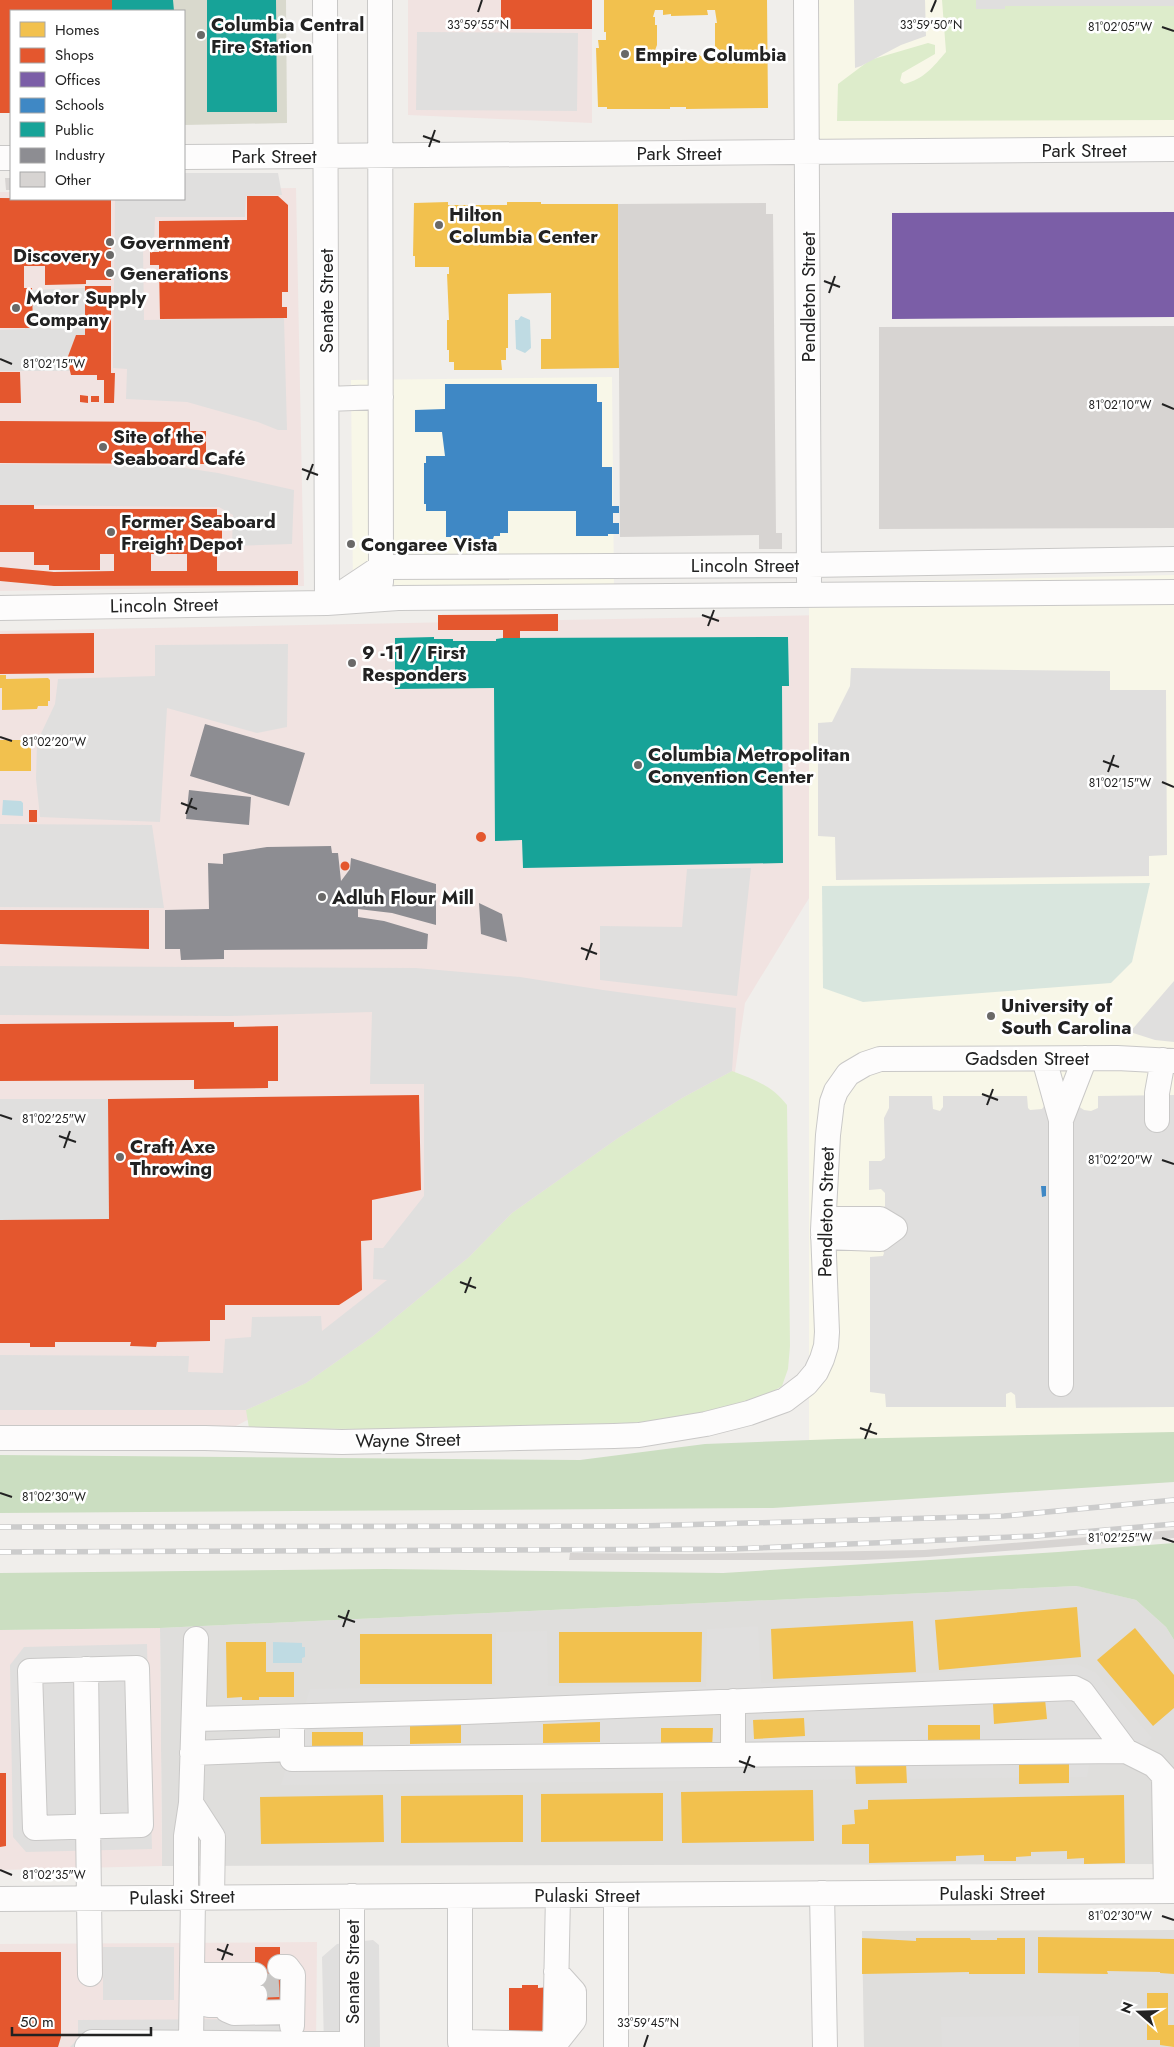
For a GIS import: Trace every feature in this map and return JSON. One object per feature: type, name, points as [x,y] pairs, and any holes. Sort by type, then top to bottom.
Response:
[{"type":"street","name":"Senate Street","points":[[325,0],[327,603]]},
{"type":"street","points":[[380,0],[381,599]]},
{"type":"street","name":"Pendleton Street","points":[[806,0],[810,594]]},
{"type":"street","name":"Park Street","points":[[185,157],[1174,149]]},
{"type":"street","points":[[326,399],[381,397]]},
{"type":"street","name":"Lincoln Street","points":[[381,567],[809,565],[1174,559]]},
{"type":"street","points":[[327,603],[381,567]]},
{"type":"street","name":"Lincoln Street","points":[[0,608],[327,603],[381,599],[1174,592]]},
{"type":"street","points":[[1061,1120],[1085,1058]]},
{"type":"street","name":"Gadsden Street","points":[[880,1059],[1085,1058],[1168,1060]]},
{"type":"street","name":"Pendleton Street","points":[[806,1384],[822,1359],[826,1346],[824,1228],[828,1135],[832,1102],[836,1091],[848,1074],[865,1064],[880,1059]]},
{"type":"street","points":[[1044,1059],[1061,1120],[1061,1384]]},
{"type":"street","points":[[1157,1120],[1157,1093],[1168,1060]]},
{"type":"street","name":"Wayne Street","points":[[0,1438],[205,1438],[342,1442],[614,1436],[655,1433],[706,1424],[750,1413],[779,1402],[806,1384]]},
{"type":"street","points":[[191,2042],[198,1986],[197,1897],[186,1836],[191,1803],[196,1639]]},
{"type":"street","points":[[137,1668],[141,1825],[87,1826],[34,1828],[30,1671],[137,1668]]},
{"type":"street","points":[[86,1669],[90,1974]]},
{"type":"street","points":[[193,1737],[292,1733],[732,1701],[1074,1688],[1082,1692],[1126,1750],[1154,1765],[1164,1776],[1170,1891]]},
{"type":"street","points":[[732,1701],[733,1755]]},
{"type":"street","points":[[193,1737],[292,1733]]},
{"type":"street","points":[[292,1733],[292,1759],[1126,1750]]},
{"type":"street","name":"Pulaski Street","points":[[0,1899],[1170,1891]]},
{"type":"street","points":[[822,1894],[825,2047]]},
{"type":"street","points":[[460,1896],[460,2042],[555,2044],[558,1895]]},
{"type":"street","points":[[616,1895],[616,2047]]},
{"type":"street","name":"Senate Street","points":[[352,1896],[352,2046]]},
{"type":"street","points":[[198,1986],[255,1981]]},
{"type":"street","points":[[198,1986],[209,2005],[224,2005],[287,1988],[291,2043]]},
{"type":"street","points":[[87,2047],[92,2042],[191,2042],[268,2045],[291,2043],[352,2046]]},
{"type":"shaded area","points":[[134,0],[286,0],[287,123],[185,125],[185,10],[134,10]]},
{"type":"shaded area","points":[[408,0],[592,0],[592,123],[408,115]]},
{"type":"shaded area","points":[[805,0],[1174,0],[1174,147],[804,152]]},
{"type":"shaded area","points":[[854,0],[925,0],[926,36],[901,45],[855,68]]},
{"type":"shaded area","points":[[976,0],[1174,0],[1174,6],[1005,6],[1005,9],[976,9]]},
{"type":"shaded area","points":[[417,32],[578,33],[577,111],[416,110]]},
{"type":"shaded area","points":[[185,173],[278,173],[282,195],[246,196],[245,217],[155,217],[154,245],[143,247],[144,320],[284,318],[287,430],[278,430],[258,422],[187,402],[126,399],[127,369],[113,368],[115,200],[185,200]]},
{"type":"shaded area","points":[[296,188],[304,586],[0,591],[0,192],[10,192],[10,200],[185,200],[185,189]]},
{"type":"shaded area","points":[[85,288],[85,335],[70,371],[0,371],[0,330],[25,329],[26,290]]},
{"type":"shaded area","points":[[612,377],[614,588],[353,592],[351,380]]},
{"type":"shaded area","points":[[0,464],[172,466],[218,473],[294,490],[292,544],[232,546],[233,515],[219,507],[0,505]]},
{"type":"shaded area","name":"University of South Carolina","points":[[1174,575],[1174,1450],[809,1464],[809,583]]},
{"type":"shaded area","points":[[1130,609],[817,885],[745,1003],[734,1079],[288,1399],[234,1427],[0,1425],[0,631]]},
{"type":"shaded area","points":[[288,644],[287,727],[257,733],[167,708],[160,822],[40,817],[36,779],[37,742],[55,704],[58,679],[155,676],[155,645]]},
{"type":"shaded area","points":[[851,668],[1110,671],[1110,690],[1166,690],[1167,855],[1149,856],[1149,876],[836,880],[835,837],[818,836],[818,723],[832,722],[850,686]]},
{"type":"shaded area","points":[[0,824],[152,825],[164,908],[0,907]]},
{"type":"shaded area","points":[[751,868],[737,996],[600,980],[600,926],[682,927],[687,869]]},
{"type":"shaded area","points":[[1150,883],[1132,962],[1111,983],[863,1002],[823,988],[822,886]]},
{"type":"shaded area","points":[[0,966],[416,968],[520,977],[736,1008],[732,1071],[682,1098],[618,1138],[512,1213],[469,1257],[373,1336],[306,1383],[246,1410],[0,1410],[0,1355],[189,1356],[188,1372],[223,1373],[225,1339],[251,1337],[252,1317],[321,1316],[322,1331],[387,1280],[373,1279],[374,1248],[383,1248],[424,1196],[424,1084],[370,1084],[372,1012],[230,1016],[0,1015]]},
{"type":"shaded area","points":[[1174,981],[1174,1042],[1155,1040],[1130,1032]]},
{"type":"shaded area","points":[[1174,1095],[1174,1407],[1016,1408],[1015,1395],[1011,1392],[1006,1394],[1006,1407],[886,1407],[885,1394],[870,1392],[870,1257],[883,1256],[884,1253],[881,1246],[882,1209],[885,1206],[885,1193],[881,1189],[869,1190],[869,1161],[881,1161],[885,1158],[884,1118],[889,1108],[889,1096],[932,1096],[933,1109],[940,1111],[943,1107],[943,1096],[1027,1096],[1028,1108],[1030,1110],[1042,1109],[1047,1102],[1078,1106],[1084,1110],[1091,1111],[1098,1108],[1098,1096]]},
{"type":"shaded area","points":[[0,1099],[108,1099],[109,1219],[0,1220]]},
{"type":"shaded area","points":[[1078,1586],[1136,1600],[1166,1627],[1174,1640],[1174,1864],[162,1866],[160,1628]]},
{"type":"shaded area","points":[[758,1626],[761,1683],[1076,1664],[1095,1672],[1152,1738],[1141,1747],[1105,1765],[1089,1765],[1087,1777],[281,1785],[310,1689],[495,1686],[496,1632],[547,1631],[548,1686],[706,1687],[707,1629]]},
{"type":"shaded area","points":[[160,1628],[162,1866],[0,1870],[0,1630]]},
{"type":"shaded area","points":[[147,1644],[152,1849],[26,1852],[13,1837],[10,1665],[24,1647]]},
{"type":"shaded area","points":[[1174,1930],[1174,2047],[864,2047],[862,1931]]},
{"type":"shaded area","points":[[373,1940],[379,1945],[380,2047],[324,2047],[322,1957],[337,1944]]},
{"type":"shaded area","points":[[317,1942],[316,2047],[0,2047],[0,1944]]},
{"type":"shaded area","points":[[103,1947],[174,1947],[174,2000],[103,2000]]},
{"type":"shaded area","points":[[1079,2016],[1079,2047],[942,2047],[941,2017]]},
{"type":"shaded area","points":[[276,2019],[290,2047],[70,2047],[78,2039],[78,2020]]},
{"type":"green space","points":[[942,0],[976,0],[976,9],[1004,9],[1005,6],[1174,6],[1174,120],[837,121],[838,84],[870,60],[928,43],[935,45],[935,54],[902,73],[900,81],[904,84],[923,76],[946,52]]},
{"type":"green space","points":[[732,1071],[763,1084],[787,1105],[790,1346],[788,1369],[782,1386],[757,1401],[732,1412],[632,1427],[472,1430],[249,1428],[246,1410],[306,1383],[373,1336],[469,1257],[512,1213],[618,1138],[682,1098]]},
{"type":"green space","points":[[1174,1432],[1174,1482],[773,1508],[0,1513],[0,1455],[580,1460],[705,1444],[838,1439]]},
{"type":"green space","points":[[1174,1543],[1174,1640],[1166,1627],[1136,1600],[1077,1586],[160,1628],[0,1630],[0,1573],[385,1569],[723,1573]]},
{"type":"water","points":[[521,316],[530,320],[531,348],[525,353],[516,349],[515,320],[518,320]]},
{"type":"water","points":[[3,800],[21,801],[23,803],[23,816],[2,815]]},
{"type":"water","points":[[273,1642],[302,1643],[302,1647],[305,1647],[305,1657],[302,1658],[302,1663],[273,1663]]},
{"type":"building: Homes","name":"Empire Columbia","points":[[604,0],[767,0],[768,108],[686,109],[686,107],[670,107],[670,109],[607,109],[607,107],[598,107],[596,48],[599,48],[598,40],[606,40],[606,32],[604,32]],"holes":[[[655,10],[663,10],[663,15],[671,14],[671,16],[708,15],[707,10],[715,10],[717,23],[715,23],[715,49],[719,49],[719,57],[715,61],[707,61],[707,56],[679,55],[679,57],[663,57],[663,61],[656,61],[654,53],[657,45],[657,25],[655,25],[655,17],[653,17]]]},
{"type":"building: Homes","points":[[448,202],[448,205],[507,205],[507,202],[618,204],[619,368],[541,369],[541,339],[551,339],[551,293],[508,294],[508,348],[506,348],[506,360],[501,360],[502,370],[454,370],[454,362],[449,362],[449,350],[447,350],[447,320],[449,320],[447,274],[449,274],[449,267],[415,267],[415,256],[413,256],[414,203]]},
{"type":"building: Homes","points":[[0,675],[6,675],[6,679],[48,678],[50,680],[50,701],[48,701],[48,706],[38,706],[37,709],[2,710]]},
{"type":"building: Homes","points":[[0,740],[31,740],[31,771],[0,771]]},
{"type":"building: Homes","points":[[1077,1607],[1081,1657],[939,1670],[935,1620]]},
{"type":"building: Homes","points":[[913,1621],[916,1672],[773,1679],[771,1629]]},
{"type":"building: Homes","points":[[1135,1628],[1174,1675],[1174,1708],[1153,1726],[1097,1660]]},
{"type":"building: Homes","points":[[559,1632],[702,1632],[701,1682],[559,1683]]},
{"type":"building: Homes","points":[[360,1634],[492,1634],[492,1684],[360,1684]]},
{"type":"building: Homes","points":[[226,1642],[266,1642],[266,1672],[294,1672],[294,1697],[259,1697],[259,1700],[242,1700],[242,1697],[227,1698]]},
{"type":"building: Homes","points":[[1045,1699],[1047,1719],[994,1724],[993,1704]]},
{"type":"building: Homes","points":[[804,1718],[805,1736],[754,1739],[753,1720]]},
{"type":"building: Homes","points":[[600,1722],[600,1742],[543,1743],[543,1724]]},
{"type":"building: Homes","points":[[410,1724],[461,1724],[461,1743],[410,1744]]},
{"type":"building: Homes","points":[[928,1725],[980,1725],[980,1745],[928,1746]]},
{"type":"building: Homes","points":[[661,1728],[713,1728],[712,1748],[661,1748]]},
{"type":"building: Homes","points":[[312,1732],[363,1732],[363,1751],[312,1751]]},
{"type":"building: Homes","points":[[1069,1762],[1069,1783],[1019,1784],[1019,1763]]},
{"type":"building: Homes","points":[[906,1763],[907,1783],[856,1784],[855,1764]]},
{"type":"building: Homes","points":[[813,1790],[814,1841],[682,1843],[681,1792]]},
{"type":"building: Homes","points":[[663,1793],[663,1841],[541,1842],[541,1794]]},
{"type":"building: Homes","points":[[383,1795],[384,1842],[261,1844],[260,1797]]},
{"type":"building: Homes","points":[[523,1795],[523,1842],[401,1843],[401,1796]]},
{"type":"building: Homes","points":[[1124,1795],[1125,1863],[1084,1864],[1084,1858],[1067,1859],[1067,1851],[1031,1852],[1031,1856],[1016,1857],[1016,1861],[984,1861],[984,1855],[956,1856],[956,1861],[869,1863],[869,1844],[842,1844],[842,1825],[855,1824],[854,1810],[868,1809],[868,1800]]},
{"type":"building: Homes","points":[[1038,1937],[1174,1939],[1174,1974],[1107,1971],[1108,1974],[1038,1973]]},
{"type":"building: Homes","points":[[862,1938],[916,1941],[916,1938],[997,1940],[997,1938],[1025,1938],[1025,1974],[969,1974],[969,1972],[862,1974]]},
{"type":"building: Homes","points":[[1147,1993],[1168,1993],[1168,2025],[1174,2025],[1174,2047],[1160,2045],[1160,2040],[1147,2040]]},
{"type":"building: Shops","points":[[0,0],[112,0],[112,10],[10,10],[10,113],[0,113]]},
{"type":"building: Shops","points":[[501,0],[592,0],[592,29],[501,29]]},
{"type":"building: Shops","points":[[247,196],[278,196],[288,205],[288,292],[282,292],[282,307],[287,307],[287,318],[160,319],[159,265],[150,265],[150,252],[159,252],[159,221],[247,220]]},
{"type":"building: Shops","points":[[0,198],[10,198],[10,200],[111,200],[111,280],[86,280],[86,284],[45,285],[45,266],[24,266],[24,288],[32,288],[33,328],[0,328]]},
{"type":"building: Shops","points":[[85,286],[111,286],[111,373],[115,373],[114,403],[104,403],[104,380],[97,380],[97,375],[71,375],[67,359],[76,335],[85,335]]},
{"type":"building: Shops","points":[[0,372],[20,372],[21,403],[0,403]]},
{"type":"building: Shops","points":[[80,395],[88,396],[88,403],[80,402]]},
{"type":"building: Shops","points":[[91,396],[99,396],[99,402],[91,402]]},
{"type":"building: Shops","name":"Site of the Seaboard Café","points":[[0,421],[190,422],[190,431],[206,431],[206,464],[0,463]]},
{"type":"building: Shops","name":"Former Seaboard Freight Depot","points":[[0,505],[34,505],[34,509],[217,509],[217,515],[222,515],[222,549],[217,549],[217,571],[298,571],[298,585],[54,586],[0,581],[0,567],[54,572],[114,571],[114,554],[100,554],[100,570],[49,570],[49,565],[34,565],[34,552],[0,552]],"holes":[[[151,554],[187,554],[187,571],[151,571]]]},
{"type":"building: Shops","points":[[558,614],[558,631],[520,631],[520,638],[503,638],[503,630],[438,630],[438,615]]},
{"type":"building: Shops","points":[[94,633],[94,673],[0,674],[0,634]]},
{"type":"building: Shops","points":[[29,810],[37,810],[37,822],[29,822]]},
{"type":"building: Shops","points":[[479,832],[483,832],[486,837],[483,842],[479,842],[476,839],[476,835]]},
{"type":"building: Shops","points":[[345,861],[350,866],[345,871],[340,866]]},
{"type":"building: Shops","points":[[0,910],[149,910],[149,949],[0,944]]},
{"type":"building: Shops","points":[[234,1022],[234,1027],[278,1026],[278,1081],[268,1081],[268,1088],[194,1089],[194,1080],[0,1081],[0,1024]]},
{"type":"building: Shops","points":[[419,1095],[421,1190],[372,1200],[372,1240],[361,1241],[362,1290],[339,1305],[225,1305],[225,1320],[210,1320],[210,1341],[157,1342],[156,1347],[130,1346],[131,1342],[55,1342],[55,1347],[30,1347],[30,1343],[0,1343],[0,1220],[109,1219],[108,1099]]},
{"type":"building: Shops","points":[[0,1773],[6,1773],[6,1846],[0,1847]]},
{"type":"building: Shops","points":[[255,1947],[280,1947],[280,2002],[255,2002]]},
{"type":"building: Shops","points":[[0,1952],[61,1952],[61,2037],[58,2047],[0,2047]]},
{"type":"building: Shops","points":[[522,1985],[538,1985],[538,1988],[550,1987],[551,2038],[509,2038],[509,1988],[522,1988]]},
{"type":"building: Offices","points":[[1174,212],[1174,317],[892,319],[892,213]]},
{"type":"building: Schools","points":[[445,384],[597,384],[597,402],[602,402],[602,467],[612,467],[612,506],[619,506],[619,513],[613,513],[613,523],[619,523],[619,534],[576,536],[576,511],[508,511],[508,533],[500,533],[500,536],[494,536],[493,539],[452,539],[452,537],[446,537],[446,511],[426,511],[426,504],[424,504],[424,463],[426,463],[426,456],[445,456],[442,432],[415,432],[415,410],[445,409]]},
{"type":"building: Schools","points":[[1041,1186],[1046,1186],[1046,1196],[1042,1197]]},
{"type":"building: Public","points":[[112,0],[173,0],[174,10],[112,10]]},
{"type":"building: Public","points":[[207,0],[276,0],[277,112],[207,112]]},
{"type":"building: Public","name":"Columbia Metropolitan Convention Center","points":[[434,637],[434,639],[453,639],[453,641],[496,641],[496,639],[503,638],[788,637],[789,686],[782,686],[783,863],[523,868],[522,840],[495,841],[494,688],[395,689],[395,638]]},
{"type":"building: Industry","points":[[205,724],[305,753],[289,806],[190,776]]},
{"type":"building: Industry","points":[[189,790],[251,797],[249,825],[186,819]]},
{"type":"building: Industry","name":"Adluh Flour Mill","points":[[331,846],[332,853],[338,853],[341,881],[350,869],[351,858],[436,884],[436,925],[392,913],[358,909],[358,917],[384,921],[428,934],[427,949],[224,950],[224,959],[181,960],[180,949],[165,949],[165,910],[209,909],[208,863],[223,864],[223,854],[267,847]]},
{"type":"building: Industry","points":[[479,903],[502,914],[507,942],[481,934]]},
{"type":"building: Other","points":[[5,178],[10,178],[10,190],[6,190]]},
{"type":"building: Other","points":[[766,203],[766,214],[773,214],[776,533],[782,533],[782,549],[759,549],[759,535],[620,537],[618,204]]},
{"type":"building: Other","points":[[1174,326],[1174,528],[879,529],[879,327]]},
{"type":"building: Other","points":[[1174,1530],[1174,1538],[927,1557],[863,1560],[569,1560],[570,1553],[688,1554],[924,1550]]},
{"type":"tunnel","points":[[255,1986],[280,1985]]},
{"type":"railway","points":[[0,1527],[640,1526],[1004,1516],[1174,1500]]},
{"type":"railway","points":[[0,1552],[732,1549],[1036,1536],[1174,1524]]},
{"type":"place","name":"Columbia Central Fire Station","points":[[201,35]]},
{"type":"place","name":"Empire Columbia","points":[[625,54]]},
{"type":"place","name":"Hilton Columbia Center","points":[[439,225]]},
{"type":"place","name":"Government","points":[[110,242]]},
{"type":"place","name":"Discovery","points":[[110,255]]},
{"type":"place","name":"Generations","points":[[110,273]]},
{"type":"place","name":"Motor Supply Company","points":[[16,308]]},
{"type":"place","name":"Site of the Seaboard Café","points":[[103,447]]},
{"type":"place","name":"Former Seaboard Freight Depot","points":[[111,532]]},
{"type":"place","name":"Congaree Vista","points":[[351,544]]},
{"type":"place","name":"9 -11 / First Responders","points":[[352,663]]},
{"type":"place","name":"Columbia Metropolitan Convention Center","points":[[638,765]]},
{"type":"place","name":"Adluh Flour Mill","points":[[322,897]]},
{"type":"place","name":"University of South Carolina","points":[[991,1016]]},
{"type":"place","name":"Craft Axe Throwing","points":[[120,1157]]}]
